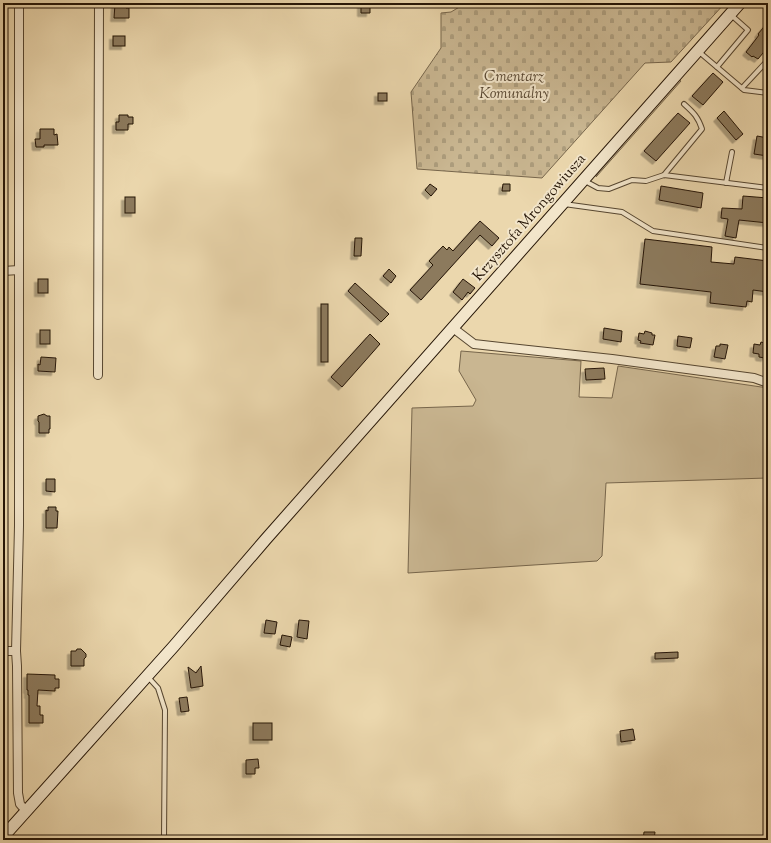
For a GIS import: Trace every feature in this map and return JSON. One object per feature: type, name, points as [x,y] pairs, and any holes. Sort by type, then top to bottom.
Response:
[{"type":"main road","name":"Krzysztofa Mrongowiusza","points":[[3,837],[147,676],[740,3]]},
{"type":"street","points":[[19,3],[19,526],[16,651],[18,793],[20,804],[26,810]]},
{"type":"street","points":[[98,375],[99,3]]},
{"type":"street","points":[[3,272],[19,270]]},
{"type":"street","points":[[453,328],[474,344],[620,360],[754,378],[768,383]]},
{"type":"street","points":[[3,651],[16,651]]},
{"type":"lane","points":[[717,67],[748,30],[730,14]]},
{"type":"lane","points":[[698,50],[744,90],[768,93]]},
{"type":"lane","points":[[742,88],[768,60]]},
{"type":"lane","points":[[664,175],[702,129],[696,114],[684,104]]},
{"type":"lane","points":[[726,183],[732,152]]},
{"type":"lane","points":[[583,180],[598,188],[609,188],[632,180],[646,181],[664,175],[768,188]]},
{"type":"lane","points":[[562,204],[622,212],[653,231],[768,248]]},
{"type":"lane","points":[[147,676],[158,688],[165,710],[164,840]]},
{"type":"green space","name":"Cmentarz Komunalny","points":[[466,3],[725,3],[671,62],[645,63],[542,178],[417,169],[411,92],[441,48],[441,13],[451,12]]},
{"type":"green space","points":[[679,80],[681,81],[596,177],[598,173]]},
{"type":"green space","points":[[461,351],[581,361],[579,397],[612,398],[618,366],[768,388],[768,478],[606,483],[602,556],[597,561],[408,573],[412,408],[473,406],[476,400],[459,371]]},
{"type":"building","points":[[115,4],[127,4],[126,8],[129,8],[129,18],[114,18]]},
{"type":"building","points":[[361,4],[370,5],[370,13],[361,13]]},
{"type":"building","points":[[768,22],[768,34],[764,39],[768,42],[768,47],[758,59],[753,56],[752,57],[746,52]]},
{"type":"building","points":[[113,36],[125,36],[125,46],[113,46]]},
{"type":"building","points":[[713,73],[723,82],[703,105],[692,96]]},
{"type":"building","points":[[378,93],[387,93],[387,101],[378,101]]},
{"type":"building","points":[[724,111],[743,134],[736,140],[717,118]]},
{"type":"building","points":[[678,113],[690,123],[656,161],[644,151]]},
{"type":"building","points":[[119,115],[128,115],[128,117],[133,117],[133,124],[128,124],[128,130],[116,130],[116,122],[119,122]]},
{"type":"building","points":[[40,129],[54,129],[54,135],[57,134],[58,145],[44,145],[44,147],[36,147],[35,139],[40,139]]},
{"type":"building","points":[[757,136],[768,138],[768,156],[754,154]]},
{"type":"building","points":[[430,184],[437,189],[431,196],[425,190]]},
{"type":"building","points":[[503,184],[510,184],[510,191],[502,191]]},
{"type":"building","points":[[661,186],[703,193],[701,208],[659,200]]},
{"type":"building","points":[[743,196],[768,198],[768,223],[739,220],[736,238],[725,236],[728,219],[721,218],[722,208],[742,209]]},
{"type":"building","points":[[125,197],[135,197],[135,213],[125,213]]},
{"type":"building","points":[[480,221],[499,238],[492,246],[480,235],[421,300],[410,290],[433,265],[429,261],[443,246],[447,250],[449,247],[453,251]]},
{"type":"building","points":[[355,238],[362,238],[361,256],[354,256]]},
{"type":"building","points":[[645,239],[712,247],[711,262],[734,264],[735,257],[768,261],[768,292],[753,290],[752,302],[747,301],[746,307],[710,303],[711,292],[640,284]]},
{"type":"building","points":[[389,269],[396,276],[391,283],[383,276]]},
{"type":"building","points":[[38,279],[48,279],[48,293],[38,293]]},
{"type":"building","points":[[463,279],[475,288],[470,294],[468,292],[462,300],[453,292]]},
{"type":"building","points":[[355,283],[389,314],[381,322],[348,291]]},
{"type":"building","points":[[321,304],[328,304],[328,362],[321,362]]},
{"type":"building","points":[[604,328],[622,331],[621,342],[603,339]]},
{"type":"building","points":[[40,330],[50,330],[50,344],[40,344]]},
{"type":"building","points":[[645,331],[655,335],[653,345],[640,343],[641,341],[638,340],[639,333],[644,334]]},
{"type":"building","points":[[370,334],[380,344],[342,387],[331,377]]},
{"type":"building","points":[[678,336],[692,338],[690,348],[677,346]]},
{"type":"building","points":[[761,342],[768,344],[768,356],[765,356],[765,358],[759,357],[759,354],[753,353],[754,344],[760,345]]},
{"type":"building","points":[[720,344],[728,345],[725,359],[714,357],[716,346],[720,346]]},
{"type":"building","points":[[41,357],[56,358],[55,372],[38,371],[38,364],[40,365]]},
{"type":"building","points":[[604,368],[605,379],[586,380],[585,369]]},
{"type":"building","points":[[44,414],[50,416],[49,433],[39,433],[38,416]]},
{"type":"building","points":[[46,479],[55,479],[55,492],[46,491]]},
{"type":"building","points":[[48,507],[56,507],[56,511],[58,511],[57,528],[46,528],[46,510],[48,511]]},
{"type":"building","points":[[266,620],[277,622],[275,634],[264,633]]},
{"type":"building","points":[[299,620],[309,621],[307,639],[297,637]]},
{"type":"building","points":[[282,635],[292,637],[290,647],[280,645]]},
{"type":"building","points":[[77,649],[81,649],[86,654],[84,666],[71,666],[71,651],[76,651]]},
{"type":"building","points":[[678,652],[678,658],[655,659],[655,653]]},
{"type":"building","points":[[201,666],[203,686],[191,688],[188,667],[196,673]]},
{"type":"building","points":[[27,674],[55,675],[55,679],[59,679],[59,688],[55,688],[55,691],[38,690],[37,706],[40,706],[40,715],[43,715],[43,723],[29,723]]},
{"type":"building","points":[[187,697],[189,711],[181,712],[179,698]]},
{"type":"building","points":[[253,723],[272,723],[272,740],[253,740]]},
{"type":"building","points":[[633,729],[635,740],[621,742],[620,731]]},
{"type":"building","points":[[258,759],[259,768],[255,768],[255,774],[246,774],[246,760]]},
{"type":"building","points":[[644,832],[655,832],[654,840],[643,840]]}]
